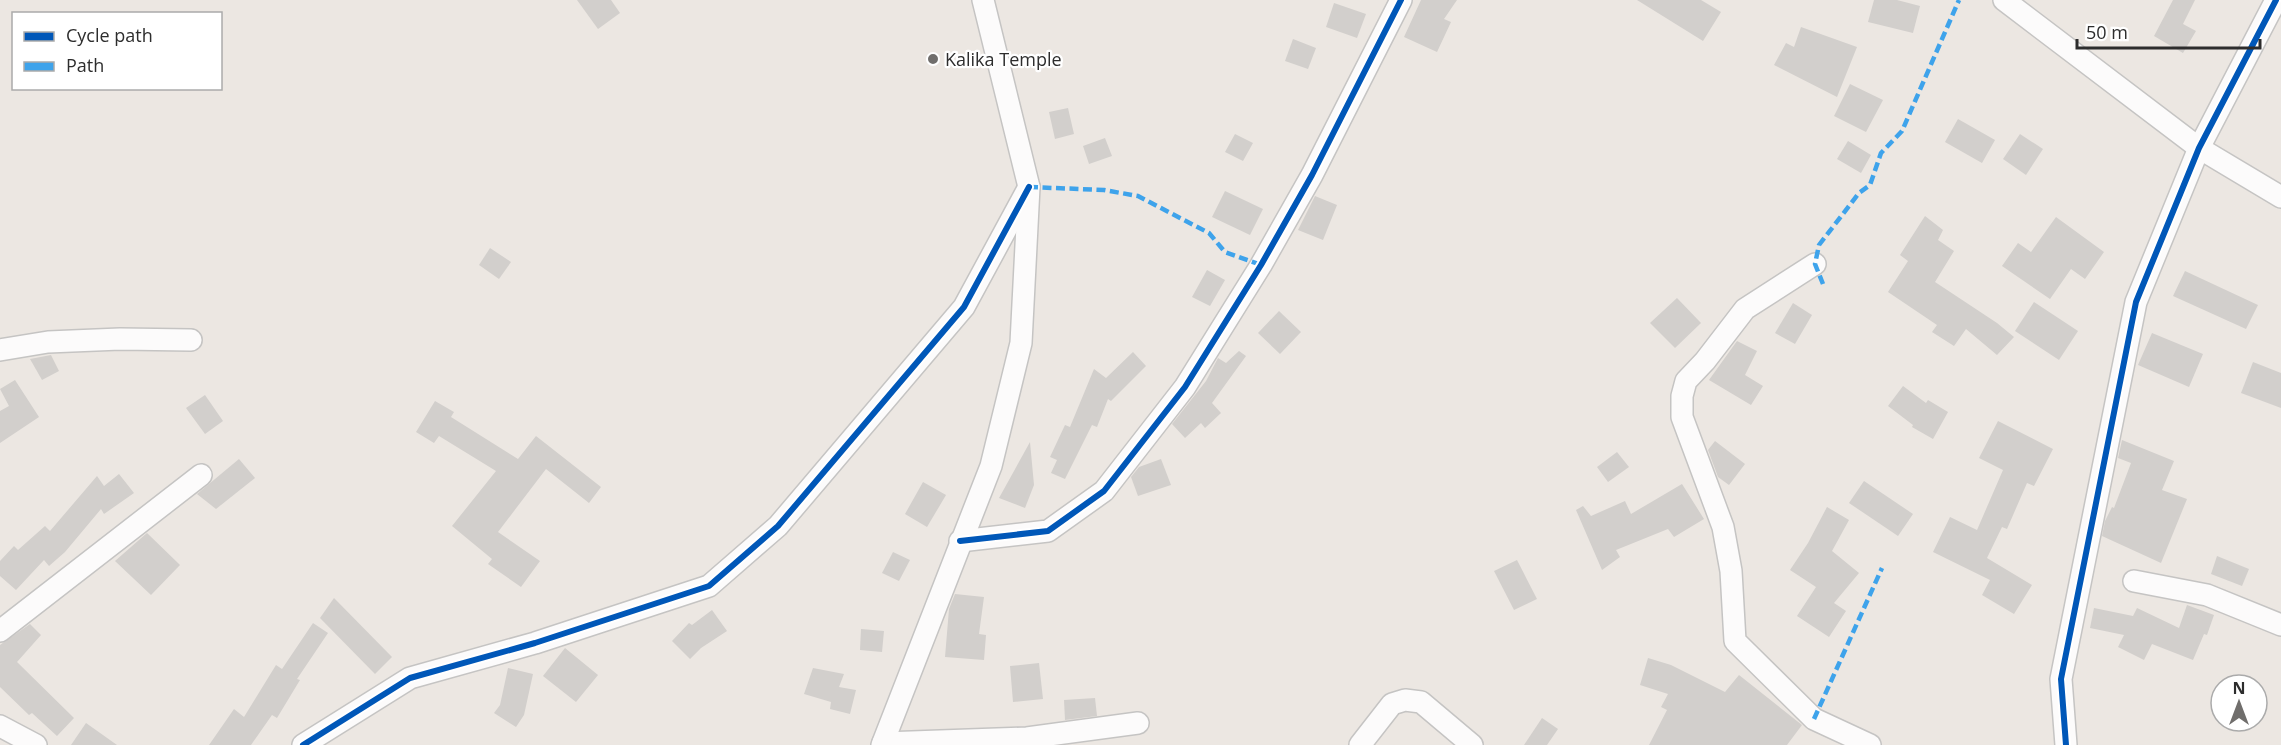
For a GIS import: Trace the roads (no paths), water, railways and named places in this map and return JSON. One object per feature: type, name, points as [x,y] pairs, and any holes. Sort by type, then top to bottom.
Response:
[{"type":"street","points":[[983,0],[1029,187],[1021,343],[991,466],[883,744],[1027,738],[1138,723]]},
{"type":"street","points":[[960,542],[1048,531],[1104,491],[1185,387],[1261,265],[1312,175],[1401,0]]},
{"type":"street","points":[[2004,0],[2199,148],[2281,197]]},
{"type":"street","points":[[2066,745],[2061,679],[2136,302],[2199,148],[2276,0]]},
{"type":"street","points":[[307,744],[410,678],[535,643],[709,586],[778,526],[964,307],[1029,187]]},
{"type":"street","points":[[1815,264],[1745,309],[1706,361],[1686,381],[1682,396],[1682,417],[1723,527],[1731,572],[1735,641],[1814,719],[1870,745]]},
{"type":"street","points":[[0,350],[48,342],[120,339],[191,340]]},
{"type":"street","points":[[0,631],[201,475]]},
{"type":"street","points":[[2134,581],[2207,595],[2281,625]]},
{"type":"street","points":[[1360,745],[1392,704],[1405,700],[1421,702],[1472,745]]},
{"type":"street","points":[[0,726],[36,745]]},
{"type":"place","name":"Kalika Temple","points":[[933,59]]}]
